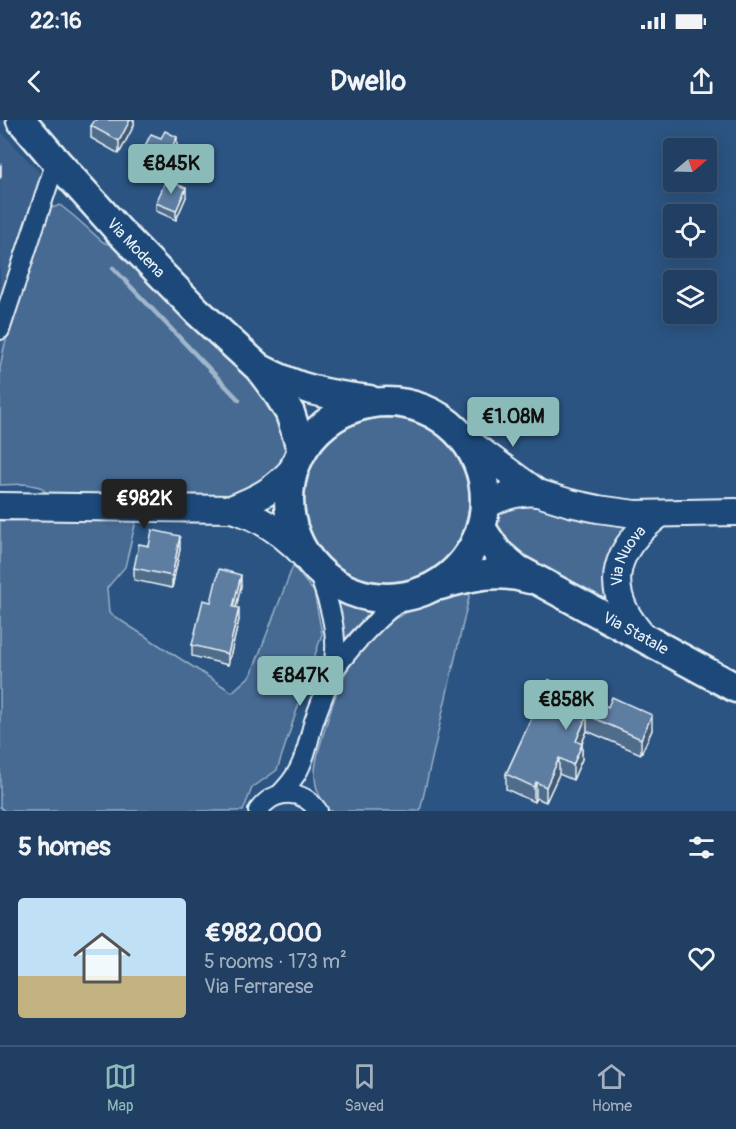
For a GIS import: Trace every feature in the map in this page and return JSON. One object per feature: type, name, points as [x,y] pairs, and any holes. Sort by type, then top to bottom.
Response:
[{"type":"main road","name":"Via Modena","points":[[21,120],[119,231],[164,278],[259,368],[290,413],[298,460]]},
{"type":"main road","name":"Via Modena","points":[[259,368],[279,379],[315,392],[377,402]]},
{"type":"main road","name":"Via Modena","points":[[393,401],[430,411],[457,430],[463,438],[477,459],[482,476],[483,517],[475,543],[468,555],[458,568],[442,582],[405,596],[385,598],[367,596],[351,592],[328,579],[312,563],[296,537],[288,502],[290,484],[298,460],[315,433],[325,423],[362,404],[393,401]]},
{"type":"main road","name":"Via Nuova","points":[[463,438],[538,492]]},
{"type":"main road","points":[[231,509],[271,490],[282,481],[298,460]]},
{"type":"main road","name":"Via Nuova","points":[[483,517],[496,500],[525,492],[538,492],[598,509],[635,514],[736,512]]},
{"type":"main road","points":[[0,506],[231,509],[272,526],[312,563]]},
{"type":"main road","name":"Via Nuova","points":[[644,638],[631,621],[620,600],[618,569],[625,551],[637,533],[660,514]]},
{"type":"main road","name":"Via Statale","points":[[483,517],[497,552],[518,569],[736,688]]},
{"type":"main road","name":"Via Statale","points":[[433,587],[492,573],[508,573],[537,580]]},
{"type":"street","points":[[0,330],[56,161]]},
{"type":"street","points":[[279,795],[294,777],[306,754],[314,721],[332,673],[336,642],[333,624],[329,605],[312,563]]},
{"type":"street","points":[[332,673],[370,627],[405,596]]},
{"type":"street","points":[[306,754],[309,790],[316,808]]},
{"type":"street","points":[[258,811],[271,798],[288,794],[306,799],[316,808]]},
{"type":"shaded area","points":[[0,130],[54,189],[0,385]]},
{"type":"shaded area","points":[[60,205],[103,242],[123,250],[262,391],[286,431],[285,452],[277,473],[262,485],[228,497],[48,494],[40,487],[26,484],[0,485],[0,368],[4,348],[23,279],[49,209]]},
{"type":"shaded area","points":[[387,418],[403,419],[419,424],[445,442],[463,468],[468,484],[468,516],[463,532],[445,558],[419,576],[403,581],[387,582],[371,581],[355,576],[329,558],[311,532],[306,516],[305,500],[306,484],[311,468],[329,442],[355,424],[371,419]]},
{"type":"shaded area","points":[[519,502],[633,525],[616,609],[511,554],[494,526],[495,518],[500,510]]},
{"type":"shaded area","points":[[137,517],[125,567],[107,588],[109,613],[232,692],[251,675],[293,566],[314,592],[322,634],[277,770],[252,788],[243,811],[5,811],[0,807],[0,521]]},
{"type":"shaded area","points":[[472,584],[420,811],[328,811],[316,786],[315,766],[333,703],[351,662],[370,639],[390,622],[425,603]]},
{"type":"shaded area","points":[[335,599],[371,611],[350,633],[343,645],[344,633]]},
{"type":"building","points":[[95,120],[130,120],[119,141],[91,126]]},
{"type":"building","points":[[165,131],[177,137],[167,157],[145,146],[151,134],[161,138]]},
{"type":"building","points":[[166,180],[186,188],[176,211],[156,203]]},
{"type":"building","points":[[152,530],[180,536],[172,576],[134,568],[139,544],[149,546]]},
{"type":"building","points":[[219,569],[241,575],[233,607],[239,608],[228,654],[192,645],[203,600],[211,602]]},
{"type":"building","points":[[549,680],[608,707],[612,697],[652,715],[641,739],[587,715],[576,741],[582,744],[573,765],[559,758],[546,787],[536,782],[534,787],[506,774]]},
{"type":"waterway","points":[[113,268],[239,400]]}]
